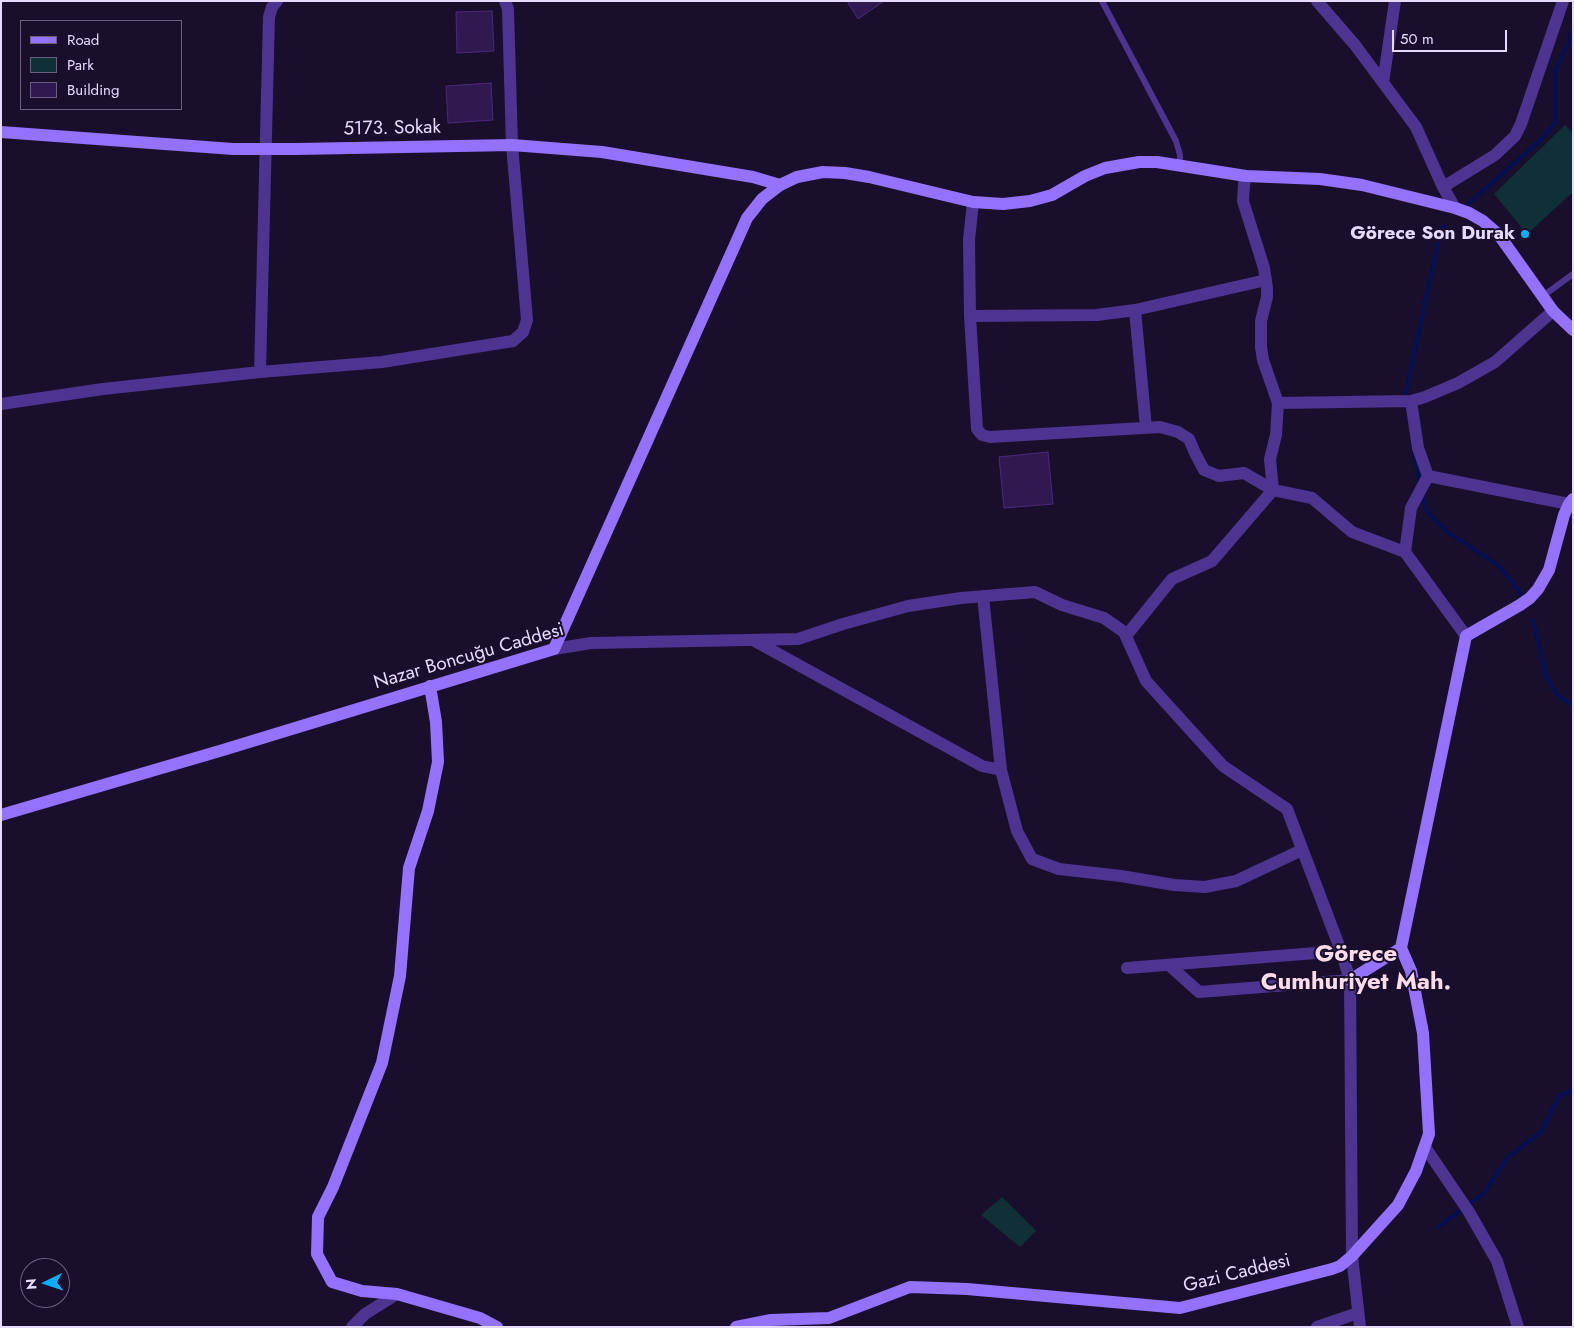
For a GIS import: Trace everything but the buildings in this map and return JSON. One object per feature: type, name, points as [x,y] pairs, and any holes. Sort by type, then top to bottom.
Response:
[{"type":"street","points":[[260,372],[269,16],[272,7],[277,1]]},
{"type":"street","points":[[1,404],[103,389],[260,372],[382,362],[513,342],[523,332],[527,320],[512,145],[509,15],[504,1]]},
{"type":"street","points":[[1316,1],[1355,45],[1416,127],[1443,187],[1455,208]]},
{"type":"street","points":[[1383,83],[1395,1]]},
{"type":"street","points":[[1443,187],[1496,155],[1515,136],[1521,124],[1562,1]]},
{"type":"street","name":"5173. Sokak","points":[[1,132],[265,150],[512,145],[602,152],[753,177],[780,185]]},
{"type":"street","points":[[554,649],[747,218],[762,199],[780,185],[797,177],[823,172],[844,173],[869,177],[973,202],[1003,204],[1030,201],[1052,194],[1084,176],[1106,168],[1124,164],[1157,162],[1246,176],[1320,179],[1362,185],[1455,208],[1483,221],[1499,235],[1527,277],[1553,311],[1573,330]]},
{"type":"street","points":[[1246,176],[1243,201],[1266,280],[1267,297],[1261,322],[1261,347],[1263,360],[1278,403],[1276,435],[1270,459],[1273,490],[1212,560],[1172,579],[1126,636],[1146,681],[1223,766],[1287,809],[1341,951],[1350,980],[1352,1256],[1360,1327]]},
{"type":"street","points":[[973,202],[969,240],[970,316],[977,429],[982,435],[990,437],[1160,427],[1178,432],[1189,439],[1194,453],[1204,470],[1220,476],[1244,473],[1273,490],[1312,498],[1352,532],[1405,552],[1466,636]]},
{"type":"street","points":[[970,316],[1097,315],[1135,310],[1266,280]]},
{"type":"street","points":[[1135,310],[1146,428]]},
{"type":"street","points":[[1278,403],[1411,401],[1458,383],[1495,362],[1553,311]]},
{"type":"street","points":[[1405,552],[1411,508],[1426,479],[1418,448],[1411,401]]},
{"type":"street","points":[[1169,965],[1200,992],[1350,980],[1400,948],[1466,636],[1525,601],[1544,580],[1549,570],[1564,515],[1571,502],[1426,479]]},
{"type":"street","name":"Nazar Boncuğu Caddesi","points":[[1,815],[554,649],[591,643],[798,639],[908,606],[984,596],[1035,592],[1062,605],[1104,618],[1124,632],[1126,636]]},
{"type":"street","points":[[984,596],[1000,770],[1017,832],[1032,859],[1059,869],[1121,876],[1174,885],[1205,887],[1236,880],[1302,850]]},
{"type":"street","points":[[753,640],[982,766],[1000,770]]},
{"type":"street","points":[[430,686],[436,722],[438,762],[428,811],[409,868],[400,976],[382,1063],[333,1187],[318,1216],[317,1254],[332,1282],[362,1291],[397,1294],[480,1318],[497,1327]]},
{"type":"street","name":"Gazi Caddesi","points":[[736,1327],[770,1320],[812,1323],[910,1287],[967,1289],[1180,1308],[1332,1270],[1352,1256],[1398,1205],[1416,1171],[1429,1134],[1423,1033],[1411,971],[1400,948]]},
{"type":"street","points":[[1127,968],[1341,951]]},
{"type":"street","points":[[1425,1147],[1469,1212],[1497,1261],[1518,1327]]},
{"type":"street","points":[[352,1327],[365,1314],[397,1294]]},
{"type":"street","points":[[1318,1327],[1358,1314]]},
{"type":"lane","points":[[1102,1],[1176,141],[1180,155],[1180,166]]},
{"type":"lane","points":[[1543,296],[1573,274]]},
{"type":"green space","points":[[1565,125],[1573,133],[1573,192],[1527,234],[1494,194]]},
{"type":"green space","points":[[1002,1197],[1036,1231],[1020,1247],[981,1215]]},
{"type":"waterway","points":[[1468,204],[1539,141],[1555,123],[1555,71],[1573,28]]},
{"type":"waterway","points":[[1405,397],[1441,228],[1444,226]]},
{"type":"waterway","points":[[1414,453],[1420,484]]},
{"type":"waterway","points":[[1422,492],[1427,512],[1445,530],[1499,566],[1522,595]]},
{"type":"waterway","points":[[1533,620],[1546,676],[1557,695],[1573,706]]},
{"type":"waterway","points":[[1438,1227],[1483,1194],[1508,1157],[1542,1131],[1560,1095],[1573,1091]]},
{"type":"place","name":"Görece Son Durak","points":[[1525,234]]},
{"type":"district","name":"Görece Cumhuriyet Mah.","points":[[1356,969]]}]
